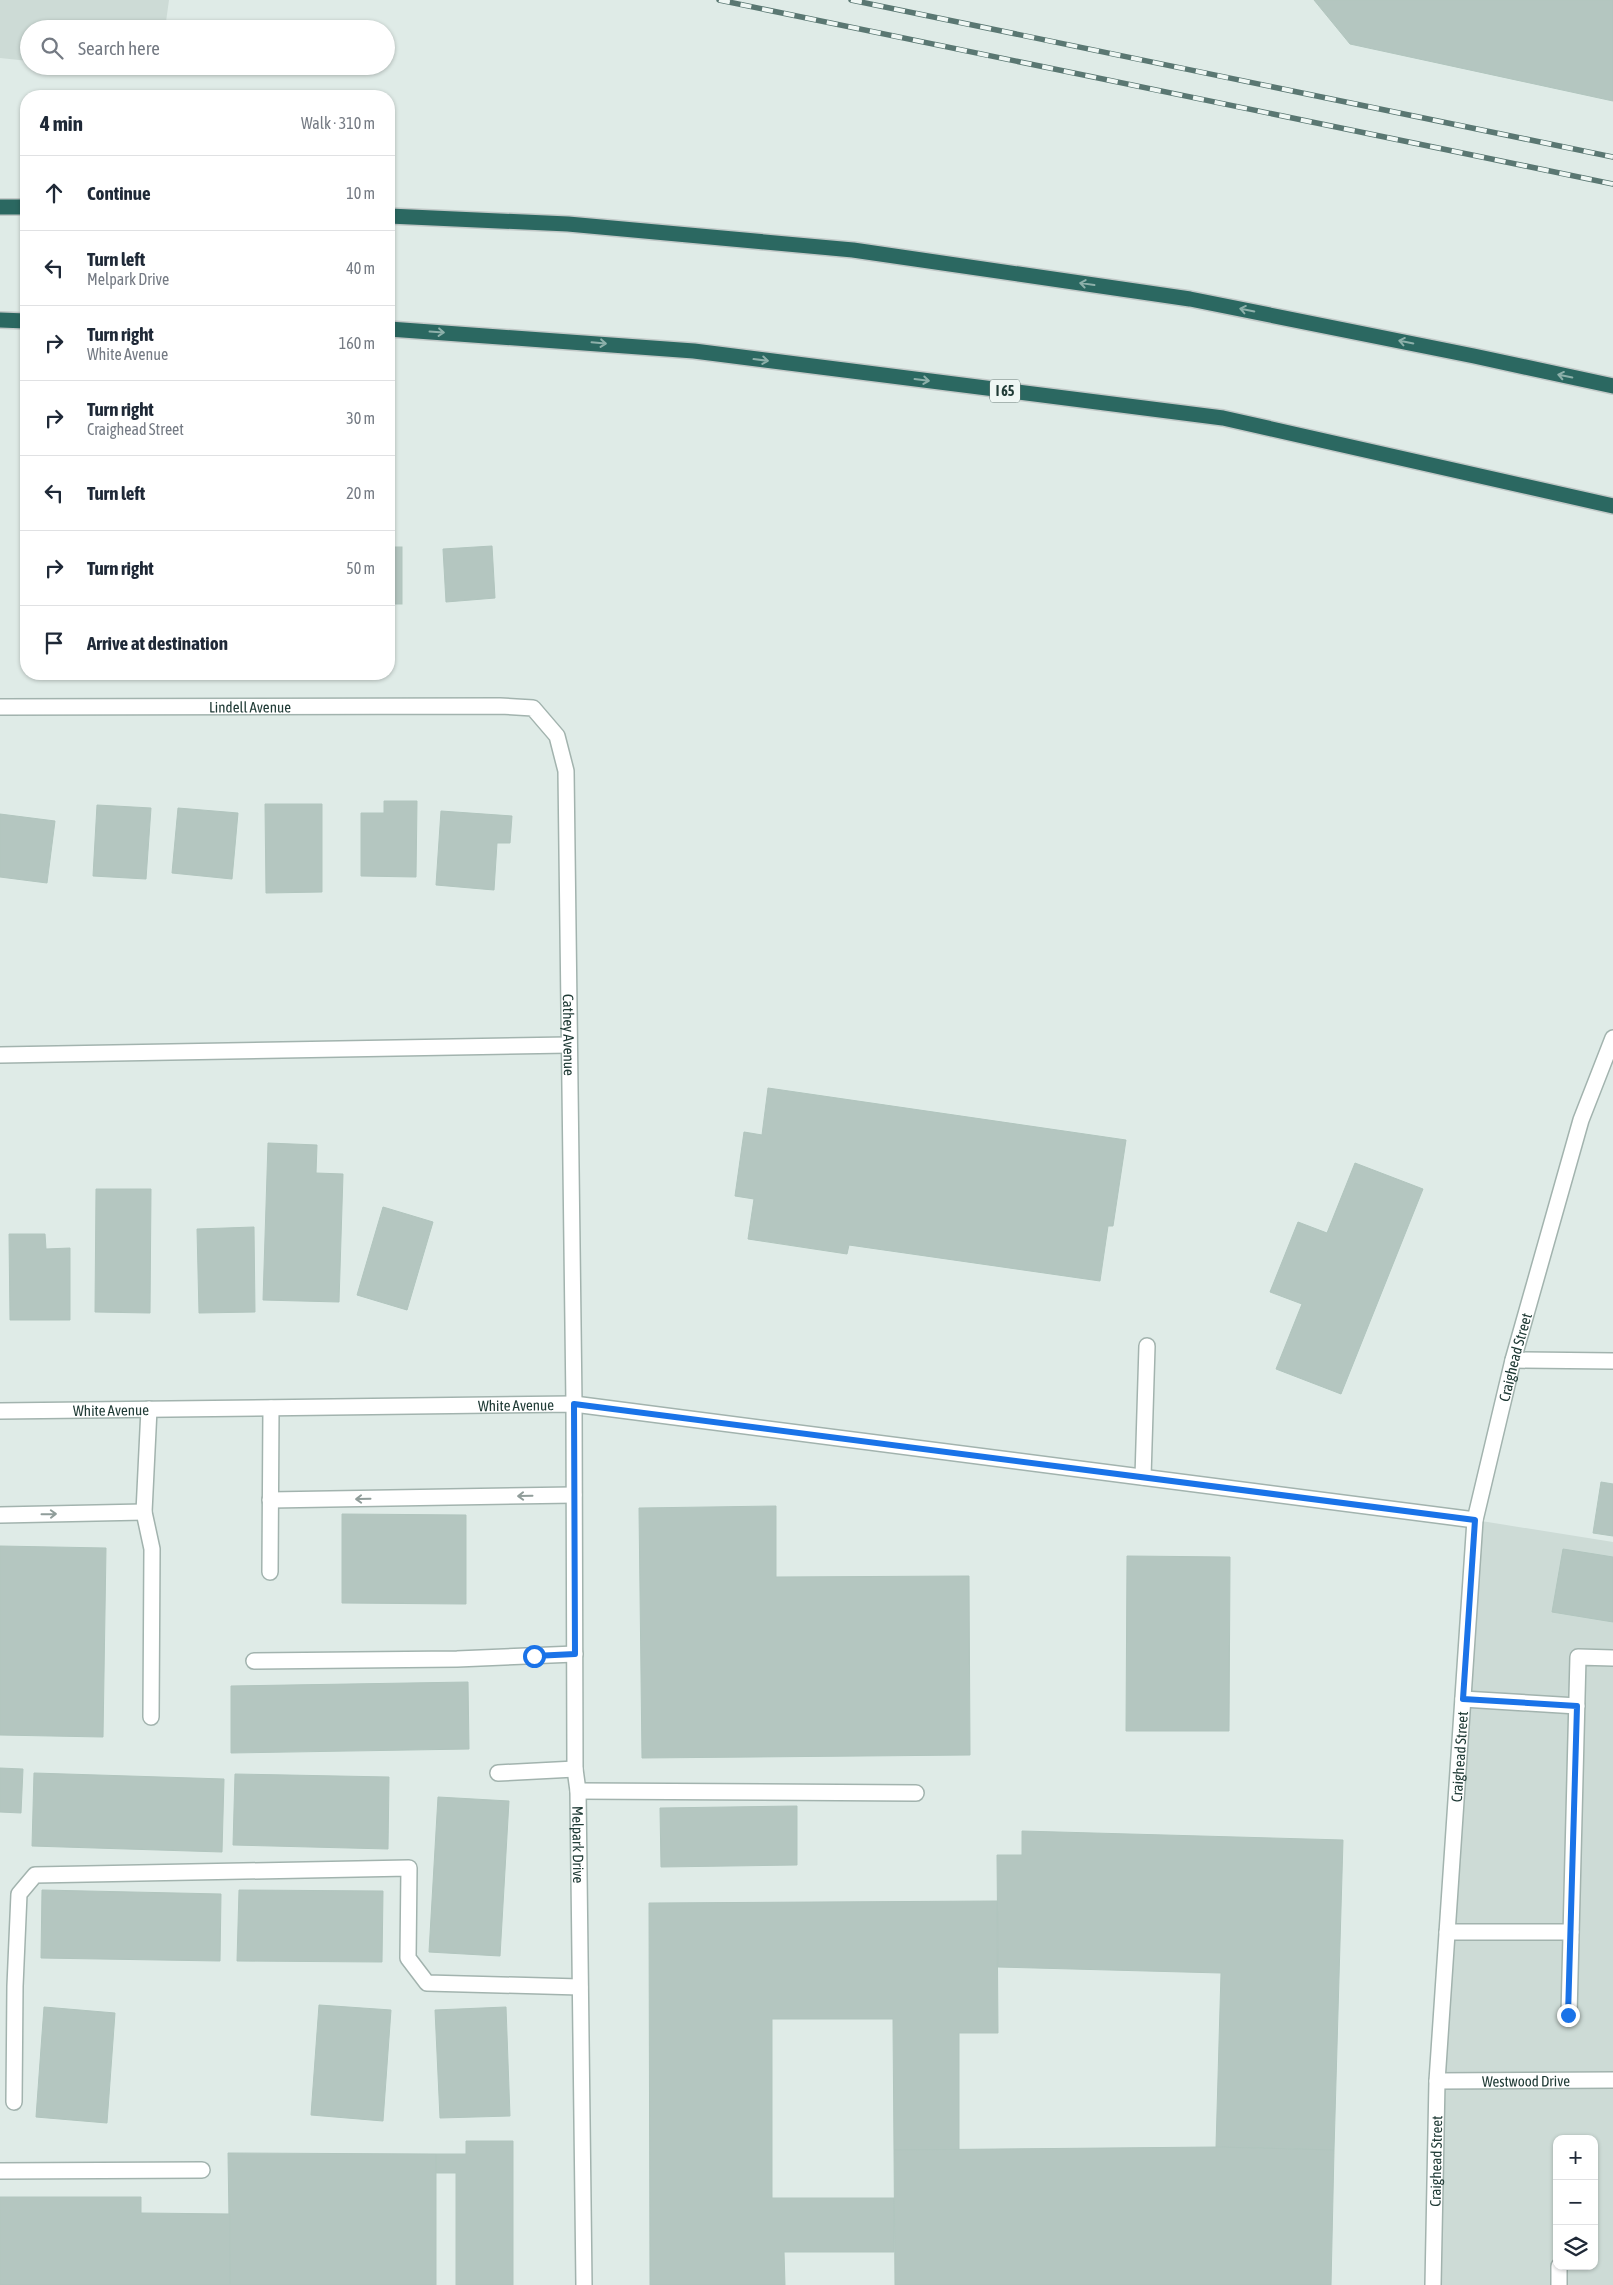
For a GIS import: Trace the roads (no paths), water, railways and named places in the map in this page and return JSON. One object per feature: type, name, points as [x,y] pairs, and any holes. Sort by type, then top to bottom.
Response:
[{"type":"highway","points":[[0,207],[20,207]]},
{"type":"highway","points":[[395,216],[568,224],[853,250],[1190,299],[1613,386]]},
{"type":"highway","points":[[0,320],[20,321]]},
{"type":"highway","name":"I 65","points":[[395,329],[694,351],[1223,418],[1613,506]]},
{"type":"street","name":"Lindell Avenue","points":[[0,707],[500,706]]},
{"type":"street","name":"Cathey Avenue","points":[[500,706],[533,708],[557,736],[566,771],[574,1404]]},
{"type":"street","name":"Craighead Street","points":[[1433,2285],[1437,2081],[1475,1520],[1513,1360],[1581,1120],[1613,1038]]},
{"type":"street","points":[[0,1055],[569,1045]]},
{"type":"street","points":[[1143,1477],[1147,1346]]},
{"type":"street","points":[[1513,1360],[1613,1361]]},
{"type":"street","name":"White Avenue","points":[[0,1411],[574,1404],[1475,1520]]},
{"type":"street","name":"Melpark Drive","points":[[574,1404],[575,1769],[578,1790],[584,2285]]},
{"type":"street","points":[[270,1572],[271,1408]]},
{"type":"street","points":[[149,1409],[144,1512],[152,1550],[151,1717]]},
{"type":"street","points":[[270,1500],[574,1495]]},
{"type":"street","points":[[0,1515],[144,1512]]},
{"type":"street","points":[[254,1661],[458,1659],[575,1654]]},
{"type":"street","points":[[1568,2015],[1578,1657],[1613,1658]]},
{"type":"street","points":[[1463,1699],[1577,1706]]},
{"type":"street","points":[[498,1773],[575,1769]]},
{"type":"street","points":[[578,1790],[916,1793]]},
{"type":"street","points":[[14,2102],[7,1986],[19,1894],[35,1875],[409,1868],[408,1958],[428,1983],[580,1987]]},
{"type":"street","points":[[1448,1932],[1571,1932]]},
{"type":"street","name":"Westwood Drive","points":[[1437,2081],[1613,2080]]},
{"type":"street","points":[[0,2171],[202,2170]]},
{"type":"street","points":[[1559,2270],[1559,2285]]},
{"type":"railway","points":[[719,0],[1613,184]]},
{"type":"railway","points":[[851,0],[1613,157]]}]
